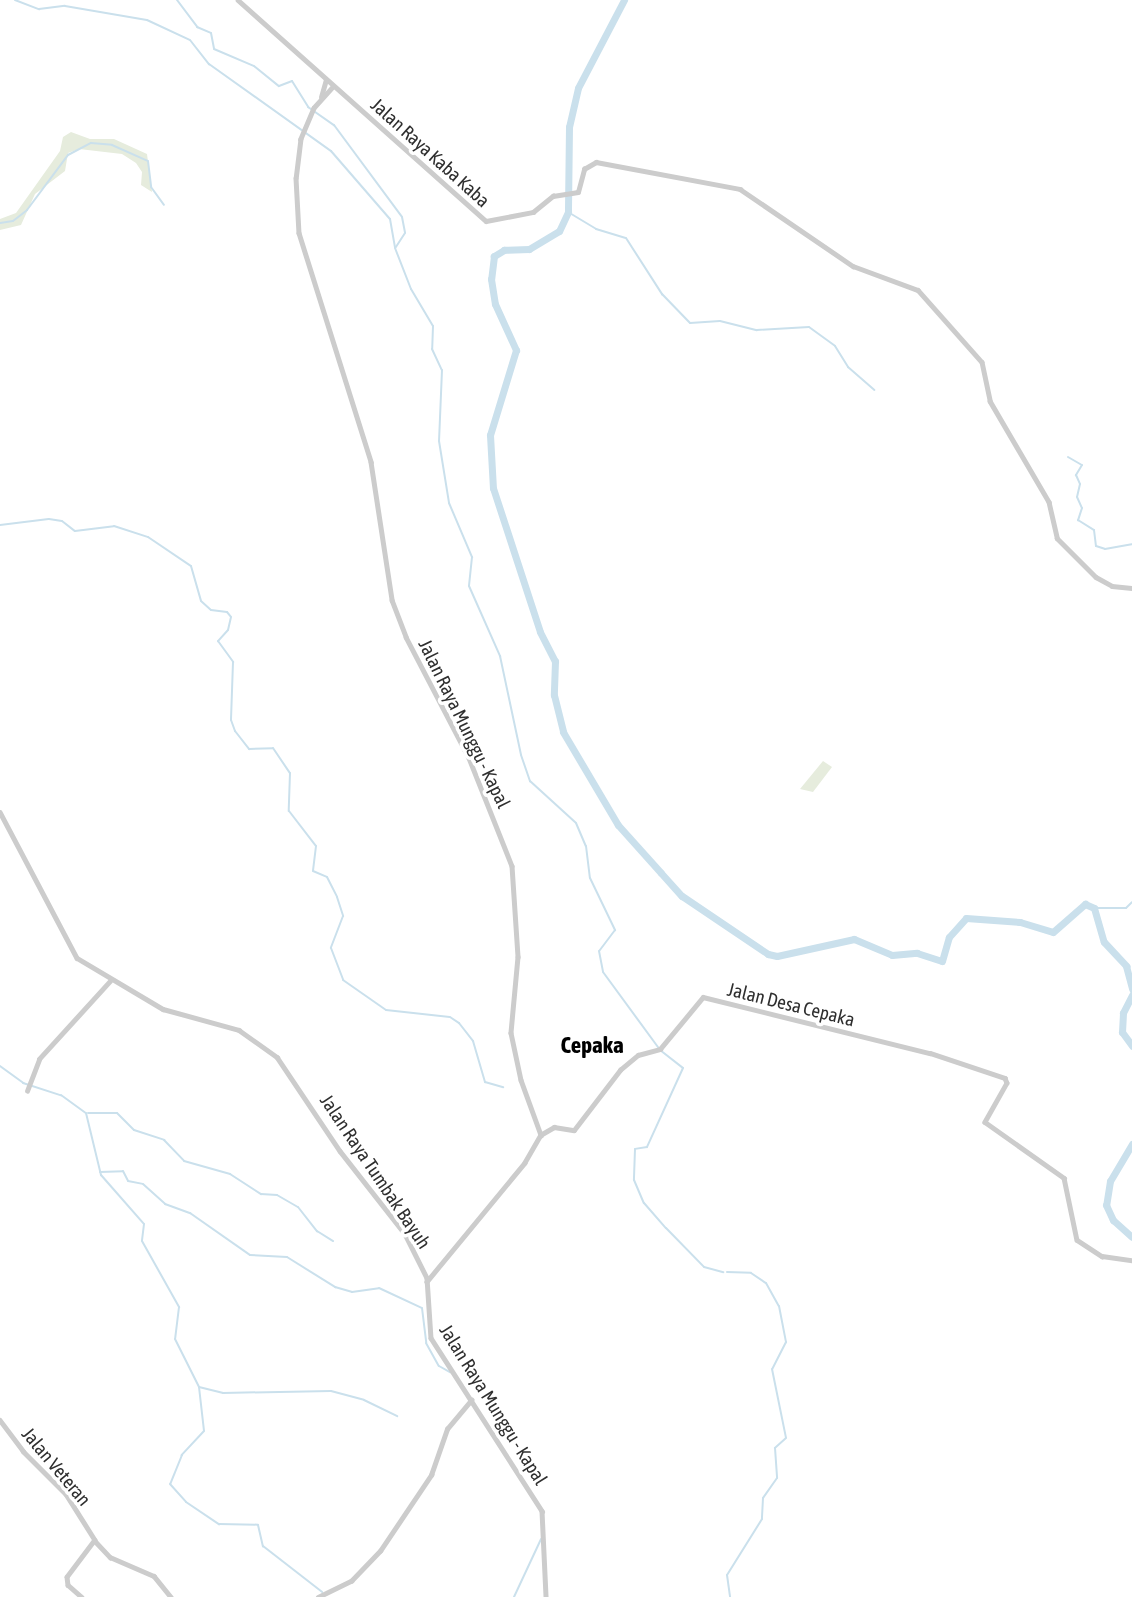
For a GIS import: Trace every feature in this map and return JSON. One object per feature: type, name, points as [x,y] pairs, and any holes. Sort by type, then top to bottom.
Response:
[{"type":"street","points":[[239,0],[326,80]]},
{"type":"street","name":"Jalan Raya Kaba Kaba","points":[[326,80],[486,221],[533,212],[558,195],[581,189],[585,167],[596,162],[737,188],[853,266],[918,290],[982,362],[990,401],[1049,502],[1057,538],[1096,577],[1112,586],[1132,588]]},
{"type":"street","name":"Jalan Raya Munggu - Kapal","points":[[326,80],[302,137],[296,178],[299,233],[371,462],[389,591],[405,637],[469,758],[512,866],[518,957],[511,1033],[521,1080],[541,1135]]},
{"type":"street","name":"Jalan Raya Munggu - Kapal","points":[[321,97],[333,87]]},
{"type":"street","name":"Jalan Raya Tumbak Bayuh","points":[[0,812],[74,953],[110,981],[184,1018],[239,1030],[277,1057],[336,1145],[405,1234],[425,1271],[427,1282]]},
{"type":"street","points":[[27,1091],[39,1059],[110,981]]},
{"type":"street","name":"Jalan Desa Cepaka","points":[[541,1135],[554,1127],[572,1131],[620,1070],[638,1055],[657,1050],[703,997],[930,1053],[986,1069],[1008,1080],[985,1122],[1065,1178],[1077,1240],[1102,1255],[1132,1260]]},
{"type":"street","points":[[427,1282],[516,1174],[541,1135]]},
{"type":"street","points":[[425,1271],[435,1272]]},
{"type":"street","name":"Jalan Raya Munggu - Kapal","points":[[427,1282],[428,1330],[542,1511],[546,1597]]},
{"type":"street","points":[[318,1597],[351,1581],[380,1551],[431,1475],[447,1429],[471,1400]]},
{"type":"street","name":"Jalan Veteran","points":[[0,1420],[23,1451],[66,1494],[95,1541]]},
{"type":"street","points":[[82,1597],[68,1585],[67,1577],[95,1541],[113,1558],[155,1576],[171,1597]]},
{"type":"green space","points":[[71,132],[90,139],[114,139],[147,154],[152,192],[141,185],[142,172],[136,163],[122,154],[79,149],[68,153],[65,171],[35,194],[21,225],[0,230],[0,219],[16,213],[60,151],[63,137]]},
{"type":"green space","points":[[823,761],[832,767],[813,792],[800,789]]},
{"type":"waterway","points":[[15,0],[39,9],[65,6],[147,20],[190,40],[209,64],[331,151],[390,219],[395,248],[411,289],[433,326],[432,349],[442,370],[439,441],[449,503],[472,557],[469,586],[500,656],[521,755],[530,781],[576,823],[586,846],[590,878],[615,930],[599,951],[603,972],[660,1050],[683,1068],[647,1147],[635,1149],[634,1180],[644,1203],[666,1228],[704,1267],[723,1272]]},
{"type":"waterway","points":[[177,0],[197,27],[211,33],[214,49],[254,66],[279,86],[292,81],[308,107],[334,125],[402,217],[405,233],[396,247]]},
{"type":"waterway","points":[[624,0],[578,88],[569,127],[568,212],[559,231],[529,249],[504,250],[494,256],[491,279],[495,304],[516,350],[490,435],[493,488],[540,632],[555,661],[554,695],[563,732],[618,825],[682,896],[768,954],[777,956],[854,939],[892,955],[917,953],[942,961],[949,937],[966,918],[1020,922],[1053,932],[1085,904],[1094,908],[1104,942],[1126,966],[1132,989]]},
{"type":"waterway","points":[[0,223],[13,221],[27,210],[68,155],[91,143],[112,145],[148,161],[151,187],[164,205]]},
{"type":"waterway","points":[[568,212],[596,229],[626,238],[662,294],[690,323],[720,321],[757,330],[809,327],[835,346],[848,367],[874,390]]},
{"type":"waterway","points":[[1068,457],[1082,465],[1076,475],[1080,484],[1077,497],[1082,508],[1078,520],[1094,530],[1096,546],[1105,549],[1132,544]]},
{"type":"waterway","points":[[0,525],[49,519],[62,521],[75,531],[114,526],[148,537],[191,566],[201,601],[211,610],[227,612],[231,617],[228,630],[218,641],[233,662],[231,720],[235,731],[249,749],[273,748],[290,773],[289,811],[316,846],[313,871],[327,877],[337,897],[343,916],[331,948],[343,980],[386,1010],[450,1017],[459,1023],[473,1041],[485,1082],[503,1087]]},
{"type":"waterway","points":[[1094,908],[1126,908],[1132,902]]},
{"type":"waterway","points":[[1132,995],[1123,1013],[1122,1032],[1132,1046]]},
{"type":"waterway","points":[[0,1066],[23,1083],[61,1095],[86,1113],[101,1175],[144,1224],[142,1241],[179,1307],[175,1339],[199,1387],[204,1431],[182,1455],[170,1484],[186,1502],[219,1524],[258,1525],[263,1546],[322,1592]]},
{"type":"waterway","points":[[88,1113],[117,1113],[134,1130],[164,1140],[184,1161],[230,1174],[261,1194],[277,1195],[298,1207],[317,1231],[333,1241]]},
{"type":"waterway","points":[[1132,1144],[1110,1181],[1106,1205],[1113,1220],[1132,1237]]},
{"type":"waterway","points":[[100,1172],[123,1171],[128,1181],[143,1184],[165,1204],[190,1213],[250,1255],[287,1257],[335,1287],[352,1292],[379,1288],[422,1308],[426,1343],[439,1366],[450,1372]]},
{"type":"waterway","points":[[727,1272],[751,1273],[766,1283],[779,1306],[786,1342],[772,1369],[786,1438],[775,1448],[777,1478],[763,1498],[762,1519],[727,1575],[730,1597]]},
{"type":"waterway","points":[[199,1387],[223,1393],[331,1391],[364,1400],[397,1416]]},
{"type":"waterway","points":[[514,1597],[541,1539]]},
{"type":"district","name":"Cepaka","points":[[592,1045]]}]
